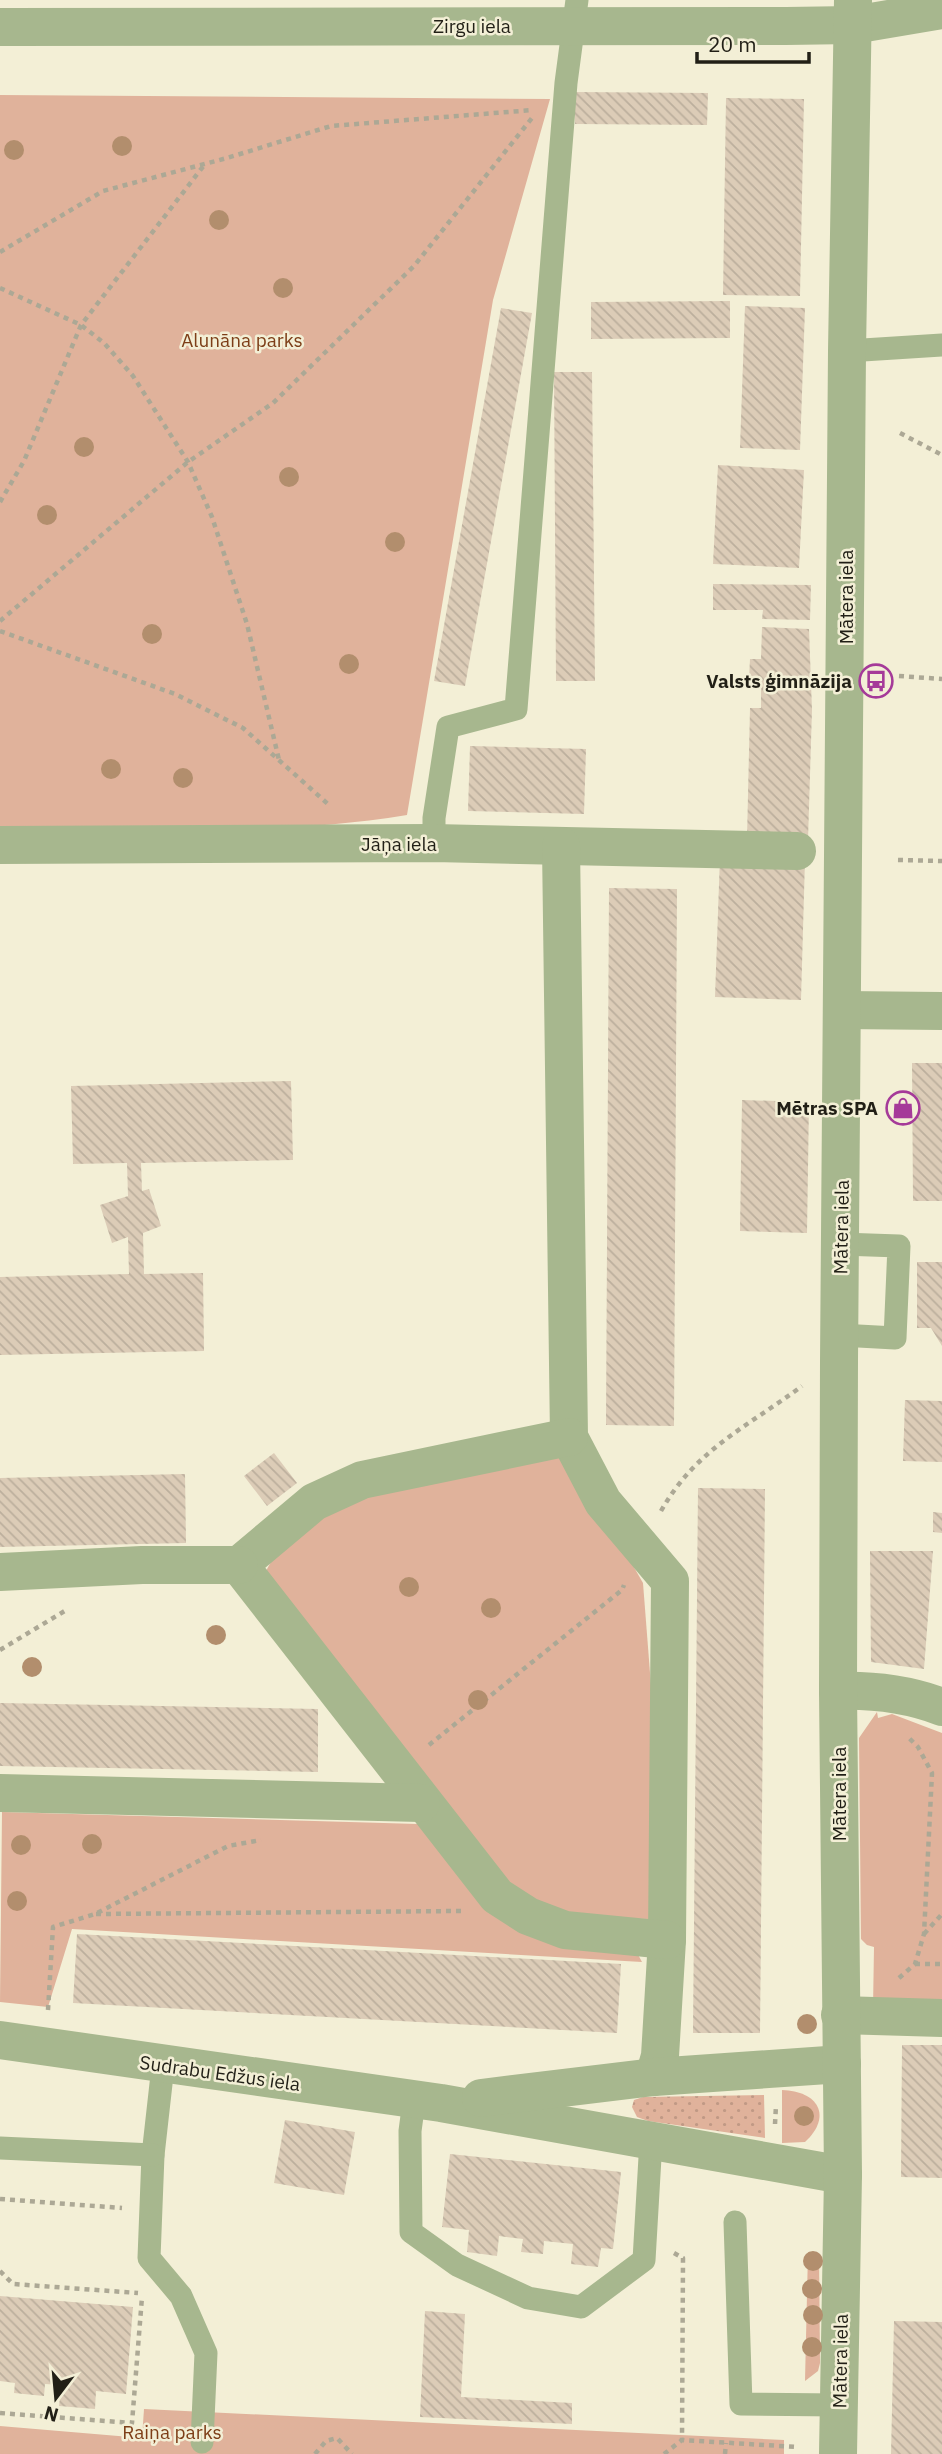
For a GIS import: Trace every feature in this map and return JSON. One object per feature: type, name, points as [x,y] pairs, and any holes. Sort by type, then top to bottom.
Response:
[{"type":"street","name":"Zirgu iela","points":[[0,27],[574,13],[942,9]]},
{"type":"street","name":"Mātera iela","points":[[838,2454],[843,2175],[838,1691],[839,1335],[847,351],[853,12]]},
{"type":"street","name":"Jāņa iela","points":[[0,845],[434,843],[797,851]]},
{"type":"street","points":[[561,846],[569,1437],[603,1502],[670,1581],[667,1940],[660,2056],[654,2077]]},
{"type":"street","points":[[843,1010],[942,1011]]},
{"type":"street","points":[[0,1572],[142,1565],[239,1565],[314,1502],[362,1480],[569,1437]]},
{"type":"street","points":[[239,1565],[421,1802],[497,1896],[528,1916],[565,1930],[667,1940]]},
{"type":"street","points":[[838,1691],[867,1690],[904,1695],[942,1707]]},
{"type":"street","points":[[0,1793],[421,1802]]},
{"type":"street","points":[[840,2015],[942,2018]]},
{"type":"street","name":"Sudrabu Edžus iela","points":[[0,2040],[163,2066],[427,2102],[843,2175]]},
{"type":"street","name":"Sudrabu Edžus iela","points":[[427,2102],[654,2077],[842,2064]]},
{"type":"lane","points":[[434,843],[434,818],[448,727],[516,709],[574,13]]},
{"type":"lane","points":[[847,351],[942,345]]},
{"type":"lane","points":[[839,1335],[895,1338],[899,1246],[841,1244]]},
{"type":"lane","points":[[163,2066],[153,2155],[149,2258],[181,2296],[206,2353],[202,2442]]},
{"type":"lane","points":[[427,2102],[410,2131],[411,2232],[457,2265],[528,2298],[582,2307],[644,2260],[651,2140]]},
{"type":"lane","points":[[0,2148],[153,2155]]},
{"type":"lane","points":[[735,2222],[741,2404],[839,2405]]},
{"type":"path","points":[[0,252],[103,191],[331,126],[539,109],[414,266],[273,403],[188,462],[0,621]]},
{"type":"path","points":[[0,502],[24,461],[81,325],[205,164]]},
{"type":"path","points":[[0,288],[81,325],[103,343],[133,376],[188,462],[212,517],[247,624],[279,760]]},
{"type":"path","points":[[900,433],[942,455]]},
{"type":"path","points":[[0,631],[174,694],[243,728],[338,810]]},
{"type":"path","points":[[899,676],[942,678]]},
{"type":"path","points":[[898,860],[942,861]]},
{"type":"path","points":[[899,1979],[915,1964],[924,1934],[932,1773],[918,1747],[901,1730]]},
{"type":"path","points":[[95,1914],[467,1911]]},
{"type":"path","points":[[924,1934],[942,1914]]},
{"type":"path","points":[[915,1964],[942,1964]]},
{"type":"path","points":[[775,2129],[776,2103]]},
{"type":"path","points":[[0,2199],[150,2210]]},
{"type":"path","points":[[645,2240],[683,2258],[682,2440]]},
{"type":"path","points":[[0,2413],[132,2423],[142,2294],[149,2258]]},
{"type":"path","points":[[0,2271],[13,2284],[142,2294]]},
{"type":"path","points":[[315,2454],[326,2441],[337,2438],[352,2454]]},
{"type":"path","points":[[664,2454],[682,2440],[797,2447]]},
{"type":"path","points":[[725,2454],[726,2443]]},
{"type":"green space","name":"Alunāna parks","points":[[0,95],[550,99],[493,300],[407,815],[357,822],[255,829],[0,826]]},
{"type":"green space","points":[[565,1447],[643,1583],[655,1737],[650,1919],[566,1918],[519,1901],[266,1571],[280,1545],[338,1501]]},
{"type":"green space","points":[[877,1712],[878,1718],[892,1714],[942,1733],[942,2011],[873,2008],[874,1947],[861,1939],[859,1738]]},
{"type":"green space","points":[[2,1812],[418,1824],[455,1859],[634,1947],[642,1962],[72,1929],[48,2007],[0,2002]]},
{"type":"green space","points":[[782,2090],[805,2095],[818,2107],[818,2123],[805,2142],[782,2143]]},
{"type":"green space","points":[[764,2095],[765,2138],[648,2121],[637,2117],[632,2107],[634,2100],[643,2097]]},
{"type":"green space","points":[[808,2252],[819,2253],[820,2363],[818,2371],[805,2381]]},
{"type":"green space","name":"Raiņa parks","points":[[144,2409],[784,2440],[784,2454],[0,2454],[0,2426],[142,2438]]},
{"type":"building","points":[[575,92],[708,93],[707,125],[575,124]]},
{"type":"building","points":[[726,98],[804,99],[800,296],[723,295]]},
{"type":"building","points":[[730,301],[730,338],[591,339],[591,302]]},
{"type":"building","points":[[745,306],[805,308],[800,450],[740,448]]},
{"type":"building","points":[[501,308],[532,313],[465,686],[434,681]]},
{"type":"building","points":[[554,372],[592,372],[595,681],[556,681]]},
{"type":"building","points":[[718,465],[804,470],[799,568],[713,564]]},
{"type":"building","points":[[713,584],[811,585],[810,620],[762,619],[763,610],[713,610]]},
{"type":"building","points":[[762,627],[809,629],[812,710],[808,840],[747,838],[750,708],[761,708],[761,680],[749,679],[750,659],[761,659]]},
{"type":"building","points":[[470,746],[586,749],[584,814],[468,811]]},
{"type":"building","points":[[720,856],[805,859],[801,1000],[715,997]]},
{"type":"building","points":[[609,888],[677,889],[674,1426],[606,1425]]},
{"type":"building","points":[[912,1063],[942,1063],[942,1201],[913,1201]]},
{"type":"building","points":[[291,1081],[293,1160],[141,1163],[142,1191],[149,1189],[161,1226],[143,1233],[144,1274],[203,1273],[204,1351],[0,1355],[0,1277],[129,1274],[128,1237],[112,1243],[100,1205],[128,1196],[127,1163],[73,1164],[71,1086]]},
{"type":"building","points":[[742,1100],[809,1102],[807,1233],[740,1231]]},
{"type":"building","points":[[917,1262],[942,1262],[942,1346],[931,1328],[917,1328]]},
{"type":"building","points":[[905,1400],[942,1401],[942,1462],[903,1461]]},
{"type":"building","points":[[274,1453],[297,1483],[267,1506],[244,1476]]},
{"type":"building","points":[[185,1474],[186,1543],[0,1547],[0,1478]]},
{"type":"building","points":[[698,1488],[765,1489],[760,2033],[693,2033]]},
{"type":"building","points":[[933,1512],[942,1513],[942,1533],[933,1532]]},
{"type":"building","points":[[870,1551],[933,1551],[924,1669],[871,1662]]},
{"type":"building","points":[[0,1703],[318,1709],[318,1772],[0,1766]]},
{"type":"building","points":[[77,1934],[621,1964],[617,2033],[73,2003]]},
{"type":"building","points":[[902,2045],[942,2045],[942,2178],[901,2177]]},
{"type":"building","points":[[285,2120],[355,2132],[344,2195],[274,2183]]},
{"type":"building","points":[[450,2154],[621,2172],[613,2249],[601,2248],[598,2267],[571,2264],[573,2244],[544,2241],[543,2254],[521,2252],[523,2239],[499,2236],[497,2256],[467,2252],[469,2230],[442,2227]]},
{"type":"building","points":[[0,2296],[133,2307],[126,2394],[96,2391],[95,2409],[59,2406],[61,2385],[45,2384],[44,2396],[14,2393],[15,2383],[0,2381]]},
{"type":"building","points":[[425,2311],[465,2314],[461,2397],[572,2403],[572,2424],[420,2417]]},
{"type":"building","points":[[894,2321],[942,2322],[942,2454],[891,2454]]},
{"type":"place","name":"Valsts ģimnāzija","points":[[876,681]]},
{"type":"place","name":"Mētras SPA","points":[[903,1108]]}]
